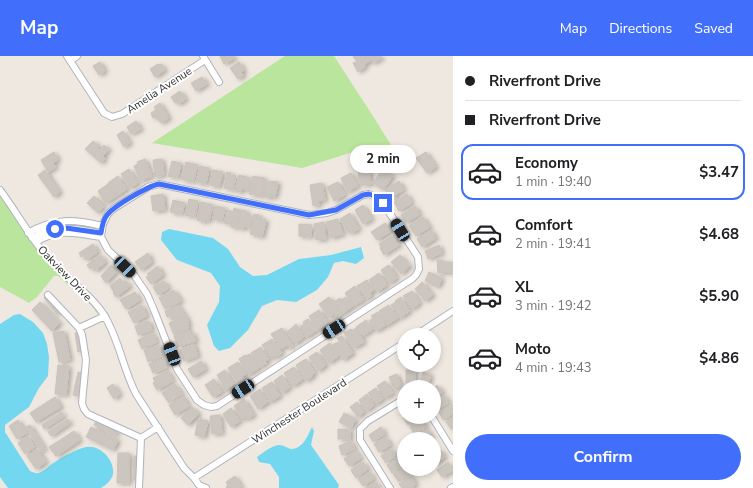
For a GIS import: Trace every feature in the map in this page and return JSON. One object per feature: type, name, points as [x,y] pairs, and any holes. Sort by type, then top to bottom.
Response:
[{"type":"street","points":[[68,58],[78,56]]},
{"type":"street","name":"Amelia Avenue","points":[[68,58],[104,113],[112,117],[122,114],[204,58]]},
{"type":"street","points":[[204,58],[219,82]]},
{"type":"street","points":[[32,238],[53,222],[86,222],[102,232],[108,250],[134,275],[147,294],[177,368],[185,382],[200,403],[211,407],[217,406],[412,279],[419,269],[418,257],[383,203],[379,199],[369,194],[357,197],[336,210],[309,215],[159,184],[148,187],[113,209],[108,214],[102,232]]},
{"type":"street","name":"Oakview Drive","points":[[0,190],[32,238],[54,264],[91,299],[105,316],[111,328],[133,388],[184,468],[194,478],[198,487]]},
{"type":"street","points":[[72,230],[73,221]]},
{"type":"street","points":[[32,238],[38,234],[61,228],[102,232]]},
{"type":"street","points":[[48,295],[79,328],[82,336],[86,360],[82,397],[84,409],[88,414],[141,438]]},
{"type":"street","points":[[427,328],[453,311]]},
{"type":"street","points":[[79,328],[105,316]]},
{"type":"street","name":"Winchester Boulevard","points":[[194,478],[397,348]]},
{"type":"street","points":[[390,488],[360,440],[360,429],[368,421],[397,403]]},
{"type":"street","points":[[436,424],[453,451]]},
{"type":"street","points":[[141,438],[158,427]]},
{"type":"street","points":[[139,488],[141,438]]},
{"type":"street","points":[[198,487],[206,488]]},
{"type":"green space","points":[[285,56],[334,56],[401,161],[379,153],[353,152],[302,168],[152,143]]},
{"type":"green space","points":[[0,194],[35,246],[90,301],[95,307],[98,315],[92,306],[58,276],[54,276],[37,297],[29,303],[0,287]]},
{"type":"water","points":[[169,229],[213,238],[228,249],[240,267],[253,276],[267,275],[299,259],[331,255],[361,247],[364,258],[356,264],[343,261],[334,263],[328,277],[317,290],[296,302],[277,300],[262,306],[248,330],[230,348],[219,351],[214,346],[207,325],[219,302],[220,286],[211,273],[177,260],[161,240],[162,232]]},
{"type":"water","points":[[20,314],[33,322],[43,333],[47,344],[49,357],[48,376],[39,388],[29,407],[5,425],[5,432],[30,471],[36,473],[41,472],[74,451],[86,447],[96,448],[106,454],[112,463],[113,469],[111,478],[101,488],[8,488],[0,477],[0,324],[14,315]]},
{"type":"water","points":[[312,427],[314,431],[311,445],[339,485],[338,488],[279,488],[279,477],[270,464],[259,462],[257,457],[279,445],[291,449],[299,447],[307,437]]},
{"type":"building","points":[[220,56],[234,56],[235,58],[224,64]]},
{"type":"building","points":[[353,56],[380,56],[382,58],[373,63],[371,60],[358,72],[353,63],[357,62]]},
{"type":"building","points":[[100,62],[105,71],[99,75],[93,66]]},
{"type":"building","points":[[239,62],[244,70],[241,72],[244,75],[238,79],[230,68]]},
{"type":"building","points":[[158,64],[161,64],[165,70],[155,77],[150,69]]},
{"type":"building","points":[[202,77],[207,84],[196,91],[191,83]]},
{"type":"building","points":[[180,91],[186,99],[179,104],[177,102],[175,103],[171,97]]},
{"type":"building","points":[[160,103],[169,118],[161,123],[156,117],[153,118],[151,113],[156,110],[154,107]]},
{"type":"building","points":[[136,121],[141,129],[131,134],[127,127]]},
{"type":"building","points":[[123,131],[130,143],[124,147],[117,135]]},
{"type":"building","points":[[93,141],[99,146],[98,148],[100,150],[104,145],[109,149],[103,156],[105,158],[101,163],[85,149]]},
{"type":"building","points":[[54,152],[58,160],[53,163],[56,167],[48,172],[41,160]]},
{"type":"building","points":[[426,152],[436,167],[427,173],[416,158]]},
{"type":"building","points":[[145,159],[152,176],[140,181],[134,166],[138,164],[137,162]]},
{"type":"building","points":[[162,159],[164,175],[155,177],[153,160]]},
{"type":"building","points":[[172,161],[181,163],[178,178],[168,176]]},
{"type":"building","points":[[186,162],[198,165],[193,182],[181,179]]},
{"type":"building","points":[[200,166],[209,168],[206,184],[196,182]]},
{"type":"building","points":[[369,168],[371,184],[364,185],[363,183],[359,183],[358,169]]},
{"type":"building","points":[[129,169],[138,183],[130,188],[121,174]]},
{"type":"building","points":[[382,169],[393,176],[383,190],[373,183]]},
{"type":"building","points":[[45,170],[60,192],[54,197],[38,175]]},
{"type":"building","points":[[213,170],[223,172],[219,187],[210,185]]},
{"type":"building","points":[[227,172],[231,173],[230,175],[236,176],[233,190],[224,188]]},
{"type":"building","points":[[351,173],[358,186],[347,192],[341,178]]},
{"type":"building","points":[[239,175],[251,178],[248,190],[242,189],[241,192],[235,191]]},
{"type":"building","points":[[118,176],[127,189],[117,196],[108,183]]},
{"type":"building","points":[[253,176],[265,178],[261,196],[249,194]]},
{"type":"building","points":[[266,181],[278,182],[275,197],[271,196],[270,198],[263,196]]},
{"type":"building","points":[[399,181],[404,190],[395,195],[396,198],[392,200],[385,190]]},
{"type":"building","points":[[338,182],[345,195],[334,201],[327,187]]},
{"type":"building","points":[[322,183],[325,200],[318,201],[319,205],[313,206],[310,185]]},
{"type":"building","points":[[108,184],[116,197],[105,203],[98,191]]},
{"type":"building","points":[[163,194],[165,210],[153,211],[151,196]]},
{"type":"building","points":[[407,194],[412,203],[399,211],[394,202]]},
{"type":"building","points":[[94,196],[104,206],[98,213],[87,203]]},
{"type":"building","points":[[189,199],[198,201],[195,217],[185,215]]},
{"type":"building","points":[[173,200],[185,203],[182,214],[170,212]]},
{"type":"building","points":[[201,202],[213,205],[209,221],[205,220],[205,222],[197,220]]},
{"type":"building","points":[[363,205],[372,219],[363,224],[355,210]]},
{"type":"building","points":[[215,206],[225,208],[222,221],[213,219]]},
{"type":"building","points":[[415,206],[420,214],[406,223],[401,215]]},
{"type":"building","points":[[234,208],[240,210],[236,228],[231,227],[231,224],[224,223],[227,210],[233,212]]},
{"type":"building","points":[[241,210],[247,211],[246,215],[252,216],[250,228],[238,228]]},
{"type":"building","points":[[350,213],[359,229],[352,233],[351,231],[348,233],[340,219]]},
{"type":"building","points":[[254,214],[259,215],[259,218],[266,220],[262,237],[250,234]]},
{"type":"building","points":[[423,217],[430,227],[416,236],[409,226]]},
{"type":"building","points":[[338,219],[343,234],[331,238],[326,222]]},
{"type":"building","points":[[324,222],[326,239],[316,240],[314,224]]},
{"type":"building","points":[[385,223],[391,231],[377,240],[371,232]]},
{"type":"building","points":[[299,224],[312,225],[311,237],[299,236]]},
{"type":"building","points":[[431,230],[436,238],[422,247],[417,239]]},
{"type":"building","points":[[393,235],[399,245],[384,255],[379,244]]},
{"type":"building","points":[[93,244],[98,252],[86,260],[83,255],[81,257],[79,253]]},
{"type":"building","points":[[439,245],[442,253],[428,259],[425,251]]},
{"type":"building","points":[[148,253],[152,262],[141,270],[135,262]]},
{"type":"building","points":[[100,255],[106,262],[95,271],[92,267],[90,269],[87,265]]},
{"type":"building","points":[[400,255],[410,266],[401,274],[391,262]]},
{"type":"building","points":[[437,260],[443,260],[443,262],[453,262],[453,272],[438,273]]},
{"type":"building","points":[[111,265],[117,271],[106,283],[101,276]]},
{"type":"building","points":[[389,265],[397,278],[389,283],[381,270]]},
{"type":"building","points":[[158,266],[163,275],[151,284],[146,277],[149,276],[147,274]]},
{"type":"building","points":[[429,272],[442,278],[438,287],[425,281]]},
{"type":"building","points":[[379,273],[387,285],[377,292],[369,280]]},
{"type":"building","points":[[120,278],[124,283],[126,281],[130,286],[116,297],[110,286]]},
{"type":"building","points":[[367,280],[374,290],[370,293],[372,295],[366,299],[357,286]]},
{"type":"building","points":[[164,281],[169,288],[158,295],[153,287]]},
{"type":"building","points":[[422,282],[433,295],[425,301],[415,289]]},
{"type":"building","points":[[355,286],[364,300],[353,306],[345,293]]},
{"type":"building","points":[[174,290],[181,301],[165,309],[159,298]]},
{"type":"building","points":[[412,291],[420,303],[412,309],[403,296]]},
{"type":"building","points":[[135,292],[140,300],[126,309],[120,300]]},
{"type":"building","points":[[47,295],[60,311],[57,314],[44,298]]},
{"type":"building","points":[[329,297],[341,315],[337,318],[333,312],[333,315],[329,318],[319,304]]},
{"type":"building","points":[[346,297],[352,307],[342,314],[334,302],[340,298],[341,300]]},
{"type":"building","points":[[401,297],[410,311],[400,318],[391,305]]},
{"type":"building","points":[[40,302],[60,323],[52,331],[32,310]]},
{"type":"building","points":[[142,305],[147,316],[134,323],[128,312]]},
{"type":"building","points":[[178,305],[185,315],[172,320],[170,316],[167,317],[165,311]]},
{"type":"building","points":[[389,305],[398,318],[387,325],[379,311]]},
{"type":"building","points":[[319,310],[328,323],[317,330],[309,316]]},
{"type":"building","points":[[378,312],[386,325],[376,331],[369,321],[373,318],[371,316]]},
{"type":"building","points":[[186,316],[189,328],[174,335],[169,323]]},
{"type":"building","points":[[308,319],[316,331],[306,337],[300,327],[304,324],[303,322]]},
{"type":"building","points":[[366,320],[373,329],[363,336],[356,327]]},
{"type":"building","points":[[149,321],[152,330],[138,335],[135,326]]},
{"type":"building","points":[[296,324],[304,337],[295,344],[287,332]]},
{"type":"building","points":[[282,328],[293,346],[289,348],[284,343],[286,346],[281,349],[271,334]]},
{"type":"building","points":[[356,328],[364,342],[354,348],[344,333],[351,329],[352,331]]},
{"type":"building","points":[[189,330],[191,334],[193,333],[196,341],[178,347],[174,336]]},
{"type":"building","points":[[64,331],[70,360],[59,362],[53,333]]},
{"type":"building","points":[[79,332],[82,351],[78,352],[75,333]]},
{"type":"building","points":[[153,333],[157,342],[142,349],[138,340]]},
{"type":"building","points":[[342,336],[353,353],[343,360],[333,345],[338,342],[340,345],[341,344],[337,338]]},
{"type":"building","points":[[272,339],[282,353],[271,358],[262,345]]},
{"type":"building","points":[[330,343],[339,356],[329,363],[320,350]]},
{"type":"building","points":[[194,344],[198,356],[184,361],[180,350]]},
{"type":"building","points":[[158,345],[162,357],[148,362],[144,350]]},
{"type":"building","points":[[261,347],[269,359],[265,361],[267,363],[260,367],[251,353]]},
{"type":"building","points":[[317,352],[326,365],[318,371],[309,357]]},
{"type":"building","points":[[250,354],[259,368],[248,375],[239,359]]},
{"type":"building","points":[[163,359],[167,368],[153,373],[149,364]]},
{"type":"building","points":[[306,359],[315,373],[306,381],[296,365]]},
{"type":"building","points":[[201,361],[206,369],[193,377],[188,369]]},
{"type":"building","points":[[238,362],[246,374],[242,376],[244,379],[237,382],[228,368]]},
{"type":"building","points":[[58,365],[69,366],[66,395],[55,394]]},
{"type":"building","points":[[294,367],[303,379],[293,386],[284,373]]},
{"type":"building","points":[[225,370],[234,384],[224,391],[221,386],[223,385],[217,375]]},
{"type":"building","points":[[168,371],[173,381],[157,390],[153,383],[155,382],[153,378]]},
{"type":"building","points":[[78,372],[83,373],[78,396],[73,395]]},
{"type":"building","points":[[406,372],[415,372],[415,380],[406,380]]},
{"type":"building","points":[[423,372],[431,375],[429,380],[420,380]]},
{"type":"building","points":[[397,374],[399,380],[397,380],[397,388],[394,389],[389,377]]},
{"type":"building","points":[[282,375],[290,387],[282,393],[274,381]]},
{"type":"building","points":[[214,379],[222,392],[213,397],[205,385]]},
{"type":"building","points":[[385,381],[393,393],[385,398],[377,386]]},
{"type":"building","points":[[272,382],[280,396],[270,402],[262,388]]},
{"type":"building","points":[[113,384],[120,394],[114,399],[107,388]]},
{"type":"building","points":[[175,384],[182,394],[169,403],[162,393]]},
{"type":"building","points":[[376,388],[383,399],[376,404],[368,393]]},
{"type":"building","points":[[260,389],[268,402],[258,409],[250,396]]},
{"type":"building","points":[[367,394],[374,405],[366,411],[359,400]]},
{"type":"building","points":[[444,395],[449,403],[441,408],[441,397]]},
{"type":"building","points":[[183,396],[189,406],[175,415],[169,405]]},
{"type":"building","points":[[55,397],[61,407],[36,422],[30,413]]},
{"type":"building","points":[[244,399],[254,415],[247,419],[246,417],[243,420],[234,406]]},
{"type":"building","points":[[357,402],[364,412],[358,417],[350,407]]},
{"type":"building","points":[[450,405],[453,409],[453,414],[443,420],[441,411]]},
{"type":"building","points":[[192,407],[199,414],[188,425],[181,418]]},
{"type":"building","points":[[231,408],[240,421],[231,427],[223,414]]},
{"type":"building","points":[[62,412],[64,416],[44,429],[42,425]]},
{"type":"building","points":[[344,413],[356,419],[351,428],[339,422]]},
{"type":"building","points":[[220,415],[222,433],[212,434],[210,416]]},
{"type":"building","points":[[453,418],[453,427],[451,429],[446,422]]},
{"type":"building","points":[[68,419],[70,423],[51,436],[48,432]]},
{"type":"building","points":[[198,419],[208,421],[204,437],[195,435]]},
{"type":"building","points":[[18,420],[27,433],[17,439],[9,426]]},
{"type":"building","points":[[96,421],[117,431],[116,435],[94,425]]},
{"type":"building","points":[[414,424],[424,424],[426,427],[419,432],[413,432],[410,427]]},
{"type":"building","points":[[30,425],[45,449],[41,451],[26,427]]},
{"type":"building","points":[[91,427],[118,440],[113,450],[86,437]]},
{"type":"building","points":[[381,427],[385,434],[373,442],[369,435]]},
{"type":"building","points":[[338,429],[350,430],[350,439],[338,439]]},
{"type":"building","points":[[74,431],[80,440],[56,456],[49,447]]},
{"type":"building","points":[[28,436],[35,447],[25,454],[18,443]]},
{"type":"building","points":[[386,437],[391,445],[379,452],[374,444]]},
{"type":"building","points":[[351,441],[355,449],[342,455],[339,446]]},
{"type":"building","points":[[37,449],[46,462],[36,469],[27,456]]},
{"type":"building","points":[[392,449],[396,456],[386,463],[381,456]]},
{"type":"building","points":[[441,450],[445,457],[441,460]]},
{"type":"building","points":[[356,451],[361,458],[349,466],[344,459]]},
{"type":"building","points":[[118,453],[129,453],[129,483],[117,483]]},
{"type":"building","points":[[134,456],[138,456],[137,480],[133,479]]},
{"type":"building","points":[[397,458],[397,470],[392,473],[387,465]]},
{"type":"building","points":[[363,462],[368,469],[356,478],[351,470]]},
{"type":"building","points":[[448,462],[453,470],[442,477],[441,467]]},
{"type":"building","points":[[397,471],[397,476],[408,476],[399,482],[393,474]]},
{"type":"building","points":[[370,472],[374,479],[363,486],[358,479]]},
{"type":"building","points":[[235,476],[242,488],[227,488],[226,487],[228,485],[226,482]]},
{"type":"building","points":[[411,476],[416,484],[411,488],[402,488],[399,484]]},
{"type":"building","points":[[376,482],[380,488],[366,488]]},
{"type":"route","points":[[55,229],[72,228],[101,233],[104,220],[113,209],[148,187],[159,184],[165,184],[309,215],[336,210],[357,197],[369,194],[379,199],[383,203]]}]
